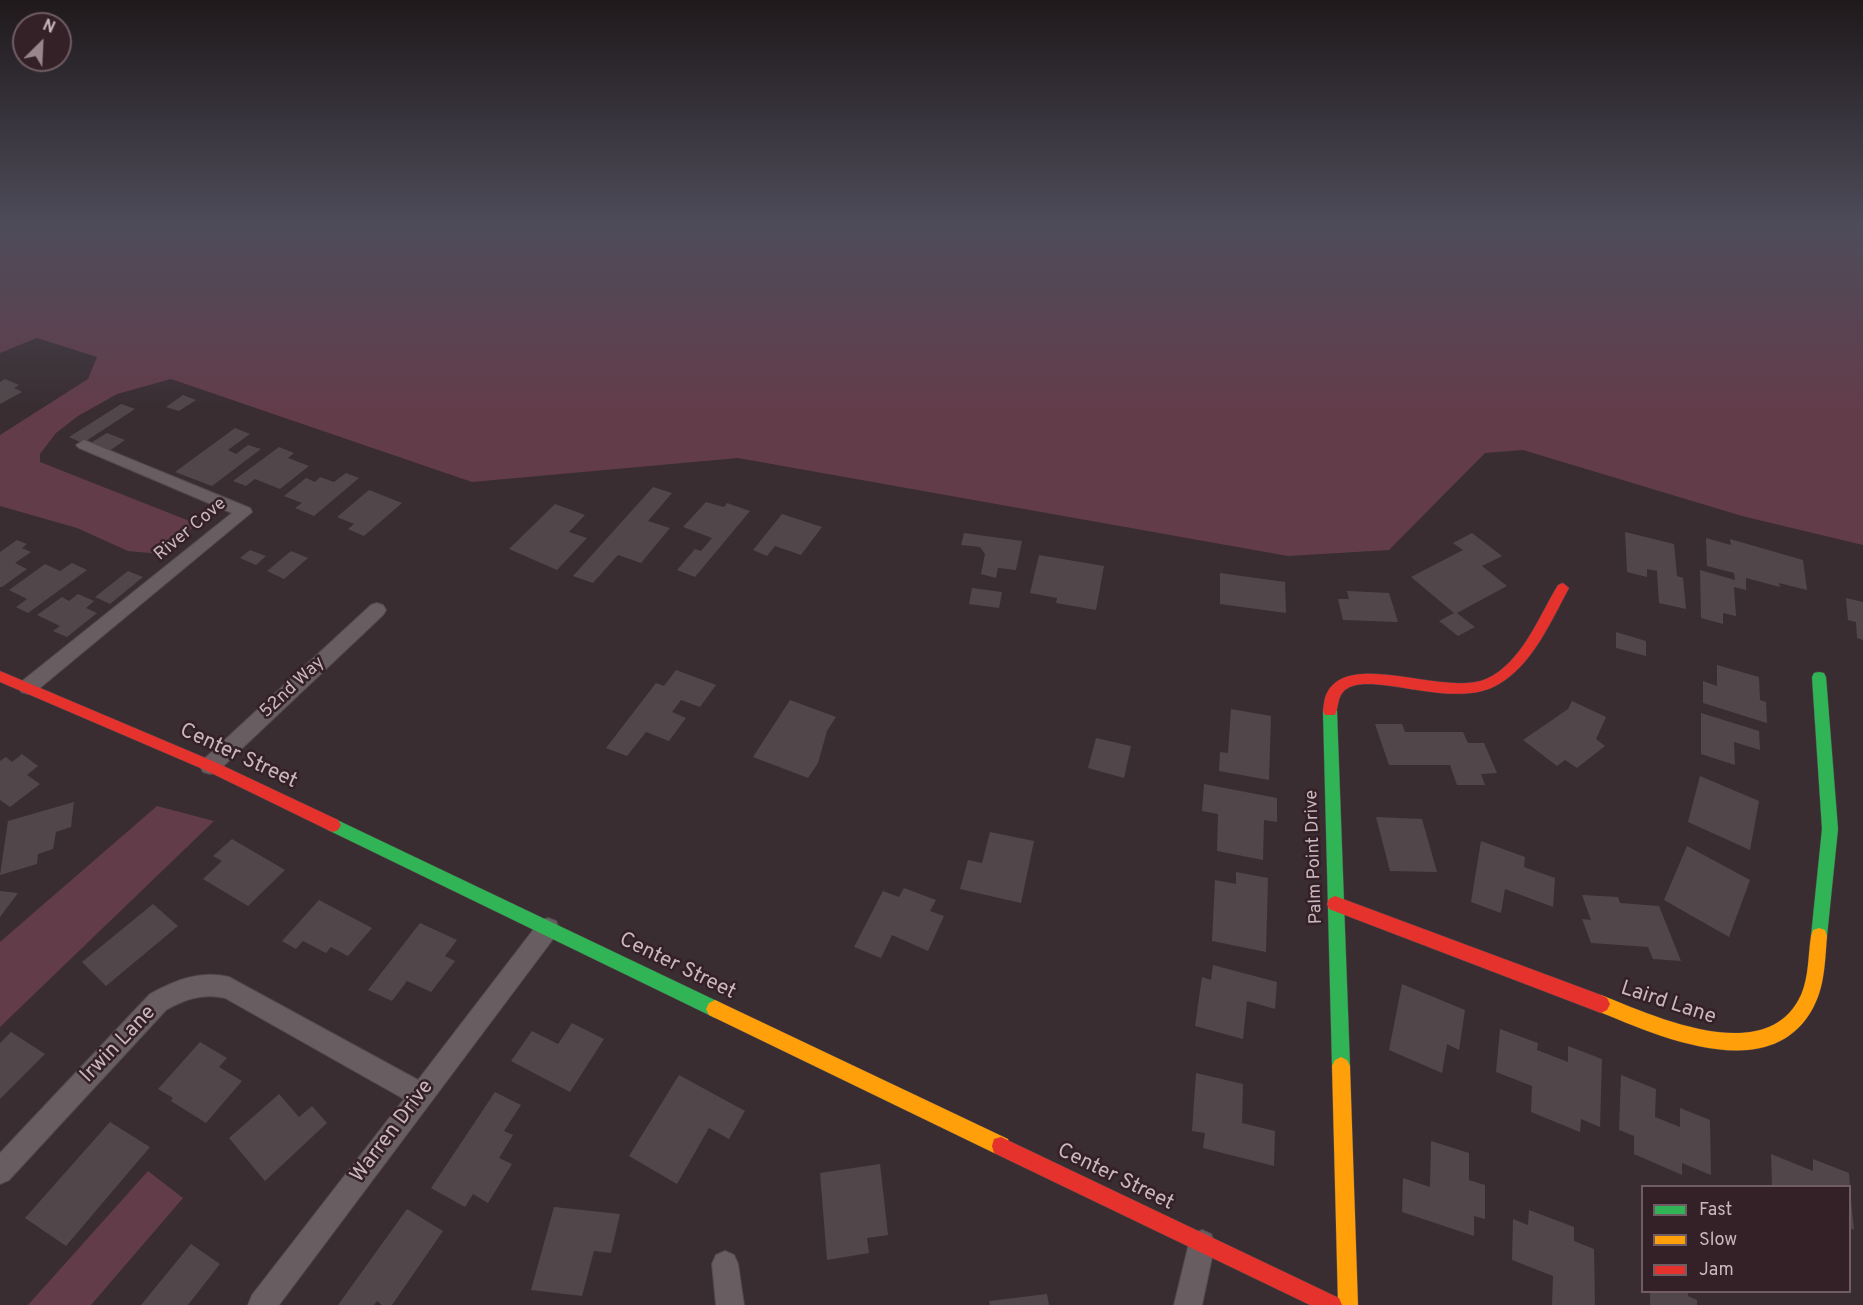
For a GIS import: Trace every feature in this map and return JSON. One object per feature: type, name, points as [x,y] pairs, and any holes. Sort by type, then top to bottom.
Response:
[{"type":"street","name":"River Cove","points":[[28,687],[244,512],[84,445]]},
{"type":"street","name":"Palm Point Drive","points":[[1348,1305],[1330,699],[1346,682],[1359,679],[1448,689],[1464,689],[1492,682],[1512,668],[1563,588]]},
{"type":"street","name":"52nd Way","points":[[210,766],[377,610]]},
{"type":"street","name":"Center Street","points":[[0,676],[210,766],[1332,1305]]},
{"type":"street","name":"Laird Lane","points":[[1335,904],[1689,1037],[1708,1041],[1744,1043],[1775,1035],[1797,1018],[1811,995],[1814,982],[1830,829],[1819,676]]},
{"type":"street","name":"Warren Drive","points":[[262,1305],[548,928]]},
{"type":"street","name":"Irwin Lane","points":[[0,1171],[158,1002],[177,991],[196,985],[214,984],[229,988],[422,1095]]},
{"type":"street","points":[[1188,1305],[1202,1243]]},
{"type":"street","points":[[725,1264],[730,1305]]},
{"type":"shaded area","points":[[0,289],[1863,289],[1863,545],[1742,516],[1523,450],[1485,453],[1389,550],[1288,556],[738,458],[472,482],[171,379],[117,394],[78,416],[56,433],[40,454],[40,462],[197,524],[161,554],[128,551],[77,528],[0,506],[0,435],[88,379],[97,357],[37,338],[0,353]]},
{"type":"shaded area","points":[[157,806],[214,821],[0,1027],[0,942]]},
{"type":"shaded area","points":[[148,1171],[183,1198],[91,1305],[28,1305]]},
{"type":"building","points":[[5,379],[19,385],[14,388],[22,392],[0,404],[0,382]]},
{"type":"building","points":[[183,395],[196,400],[179,411],[166,407]]},
{"type":"building","points":[[121,404],[135,409],[83,443],[69,437]]},
{"type":"building","points":[[235,428],[250,434],[228,450],[236,454],[248,445],[261,449],[212,486],[175,472]]},
{"type":"building","points":[[107,433],[125,440],[108,452],[89,444]]},
{"type":"building","points":[[279,447],[294,453],[288,458],[309,466],[280,489],[255,479],[246,486],[233,481]]},
{"type":"building","points":[[346,473],[359,478],[314,516],[295,508],[302,503],[284,496],[306,478],[315,482],[320,477],[334,482]]},
{"type":"building","points":[[653,487],[672,493],[648,521],[670,528],[641,563],[618,555],[593,583],[573,576]]},
{"type":"building","points":[[369,490],[402,503],[364,536],[348,529],[354,524],[337,517]]},
{"type":"building","points":[[706,502],[724,507],[727,503],[750,511],[695,577],[677,570],[695,549],[701,551],[712,538],[683,527]]},
{"type":"building","points":[[555,504],[585,515],[569,532],[587,538],[557,570],[509,549]]},
{"type":"building","points":[[782,514],[822,527],[801,555],[775,546],[767,556],[753,550]]},
{"type":"building","points":[[1625,532],[1674,544],[1677,576],[1683,578],[1686,609],[1659,603],[1657,571],[1647,569],[1647,577],[1627,572]]},
{"type":"building","points":[[964,533],[1022,541],[1016,570],[998,568],[996,578],[981,574],[985,554],[980,547],[961,545]]},
{"type":"building","points":[[1472,533],[1502,556],[1482,566],[1507,586],[1457,613],[1475,627],[1458,636],[1439,621],[1454,613],[1411,577],[1463,550],[1453,543]]},
{"type":"building","points":[[1706,538],[1731,545],[1730,539],[1803,560],[1807,590],[1779,583],[1780,587],[1746,578],[1746,590],[1734,587],[1736,616],[1723,613],[1723,624],[1701,618],[1700,570],[1735,580],[1734,573],[1707,566]]},
{"type":"building","points":[[17,540],[27,544],[22,548],[31,552],[15,563],[27,569],[0,587],[0,552]]},
{"type":"building","points":[[250,550],[266,556],[256,565],[240,558]]},
{"type":"building","points":[[291,551],[308,558],[284,579],[267,571]]},
{"type":"building","points":[[1039,555],[1104,566],[1096,610],[1056,603],[1057,598],[1030,593]]},
{"type":"building","points":[[72,563],[87,570],[28,613],[16,607],[27,599],[9,590],[45,564],[60,571]]},
{"type":"building","points":[[128,571],[143,577],[110,604],[95,597]]},
{"type":"building","points":[[1220,573],[1285,582],[1286,613],[1220,604]]},
{"type":"building","points":[[972,588],[1002,592],[999,608],[969,604]]},
{"type":"building","points":[[1347,591],[1389,593],[1398,622],[1343,620],[1338,599],[1349,599]]},
{"type":"building","points":[[78,594],[94,601],[86,608],[97,613],[67,637],[53,631],[60,626],[37,615],[62,597],[69,601]]},
{"type":"building","points":[[1846,598],[1863,602],[1863,640],[1857,638],[1856,622],[1848,620]]},
{"type":"building","points":[[1616,632],[1646,641],[1646,656],[1616,648]]},
{"type":"building","points":[[1717,665],[1759,677],[1760,700],[1766,702],[1767,723],[1703,703],[1703,681],[1717,686]]},
{"type":"building","points":[[676,670],[716,685],[700,707],[681,700],[672,712],[686,718],[669,741],[646,732],[627,756],[606,748],[656,683],[664,686]]},
{"type":"building","points":[[790,700],[836,717],[827,731],[818,763],[808,778],[753,757]]},
{"type":"building","points":[[1572,701],[1606,717],[1596,739],[1605,746],[1577,768],[1565,760],[1557,766],[1523,740],[1568,709]]},
{"type":"building","points":[[1231,709],[1271,716],[1269,780],[1219,771],[1220,752],[1228,753]]},
{"type":"building","points":[[1701,713],[1759,731],[1760,750],[1734,742],[1735,765],[1701,754]]},
{"type":"building","points":[[1375,724],[1402,724],[1405,732],[1463,732],[1468,743],[1484,743],[1497,773],[1481,774],[1485,785],[1457,785],[1450,765],[1389,765]]},
{"type":"building","points":[[1096,738],[1131,746],[1124,778],[1088,768]]},
{"type":"building","points":[[22,754],[38,766],[27,775],[40,784],[10,807],[0,800],[0,761],[6,757],[12,762]]},
{"type":"building","points":[[1700,776],[1759,801],[1750,850],[1688,822]]},
{"type":"building","points":[[1204,784],[1277,798],[1277,822],[1264,820],[1263,860],[1217,851],[1218,814],[1202,811]]},
{"type":"building","points":[[74,802],[71,827],[56,832],[53,849],[38,854],[37,864],[0,875],[8,821]]},
{"type":"building","points":[[1376,817],[1422,819],[1437,872],[1390,871]]},
{"type":"building","points":[[990,832],[1034,841],[1021,903],[960,889],[968,860],[982,863]]},
{"type":"building","points":[[232,839],[285,870],[248,906],[203,879],[222,861],[213,856]]},
{"type":"building","points":[[1481,841],[1525,857],[1524,867],[1555,878],[1553,907],[1505,889],[1501,913],[1471,902]]},
{"type":"building","points":[[1687,846],[1750,880],[1729,937],[1664,900]]},
{"type":"building","points":[[1236,872],[1268,878],[1266,952],[1212,941],[1215,880],[1236,884]]},
{"type":"building","points":[[904,888],[936,900],[930,911],[944,916],[928,951],[892,935],[881,958],[854,947],[883,891],[899,897]]},
{"type":"building","points":[[0,891],[18,893],[0,917]]},
{"type":"building","points":[[1582,895],[1618,897],[1620,903],[1659,906],[1681,961],[1653,959],[1648,947],[1591,943],[1582,919],[1591,920]]},
{"type":"building","points":[[319,900],[372,928],[348,956],[331,947],[326,953],[303,941],[296,949],[282,941]]},
{"type":"building","points":[[153,904],[178,926],[106,986],[82,962]]},
{"type":"building","points":[[420,923],[457,940],[445,956],[455,961],[431,992],[407,981],[392,1001],[368,990]]},
{"type":"building","points":[[1213,965],[1277,982],[1275,1009],[1247,1001],[1243,1039],[1195,1026],[1202,977],[1211,980]]},
{"type":"building","points":[[1402,984],[1465,1010],[1459,1050],[1447,1044],[1442,1073],[1389,1050]]},
{"type":"building","points":[[572,1023],[604,1039],[570,1092],[511,1061],[532,1031],[558,1044]]},
{"type":"building","points":[[1500,1029],[1538,1043],[1537,1050],[1568,1062],[1568,1046],[1602,1059],[1600,1127],[1581,1119],[1580,1132],[1531,1112],[1532,1086],[1496,1072]]},
{"type":"building","points":[[11,1032],[45,1054],[0,1099],[0,1043]]},
{"type":"building","points":[[200,1042],[227,1058],[219,1067],[242,1081],[206,1123],[171,1101],[173,1098],[158,1089]]},
{"type":"building","points":[[1196,1073],[1243,1084],[1242,1123],[1275,1131],[1274,1166],[1203,1148],[1205,1133],[1192,1131]]},
{"type":"building","points":[[679,1075],[745,1111],[729,1139],[709,1128],[677,1184],[629,1156]]},
{"type":"building","points":[[1621,1075],[1656,1089],[1655,1117],[1680,1127],[1680,1108],[1710,1120],[1711,1175],[1682,1163],[1682,1175],[1634,1154],[1634,1136],[1619,1130]]},
{"type":"building","points":[[495,1092],[521,1105],[504,1131],[513,1135],[499,1158],[512,1164],[488,1203],[473,1194],[465,1207],[431,1188]]},
{"type":"building","points":[[279,1094],[299,1117],[312,1106],[327,1123],[265,1181],[229,1138]]},
{"type":"building","points":[[110,1122],[150,1147],[66,1246],[25,1218]]},
{"type":"building","points":[[1431,1141],[1469,1153],[1469,1180],[1485,1185],[1485,1219],[1474,1216],[1474,1236],[1402,1212],[1403,1178],[1430,1187]]},
{"type":"building","points":[[1771,1154],[1813,1171],[1813,1159],[1849,1173],[1850,1185],[1772,1185]]},
{"type":"building","points":[[880,1164],[888,1235],[867,1238],[869,1253],[827,1260],[820,1173]]},
{"type":"building","points":[[1851,1199],[1854,1230],[1851,1228]]},
{"type":"building","points":[[554,1207],[620,1214],[611,1253],[594,1251],[582,1296],[531,1290]]},
{"type":"building","points":[[407,1209],[443,1231],[392,1305],[382,1305],[377,1301],[374,1305],[338,1305]]},
{"type":"building","points":[[1529,1210],[1574,1227],[1574,1241],[1594,1249],[1595,1305],[1552,1305],[1553,1276],[1512,1260],[1513,1219],[1528,1225]]},
{"type":"building","points":[[191,1244],[220,1264],[188,1305],[141,1305]]},
{"type":"building","points":[[1650,1293],[1688,1293],[1688,1296],[1697,1300],[1697,1305],[1650,1305]]},
{"type":"building","points":[[1047,1294],[1049,1305],[990,1305],[989,1301]]},
{"type":"traffic: fast","points":[[1819,677],[1830,829],[1819,936]]},
{"type":"traffic: fast","points":[[1330,711],[1341,1066]]},
{"type":"traffic: fast","points":[[333,825],[715,1009]]},
{"type":"traffic: slow","points":[[1601,1004],[1680,1033],[1710,1040],[1739,1042],[1765,1039],[1788,1026],[1806,1004],[1814,979],[1819,936]]},
{"type":"traffic: slow","points":[[715,1009],[1001,1146]]},
{"type":"traffic: slow","points":[[1341,1066],[1348,1305]]},
{"type":"traffic: jam","points":[[1330,711],[1333,695],[1342,685],[1355,680],[1387,680],[1448,689],[1471,688],[1492,682],[1504,674],[1524,653],[1563,588]]},
{"type":"traffic: jam","points":[[0,676],[210,766],[333,825]]},
{"type":"traffic: jam","points":[[1335,904],[1601,1004]]},
{"type":"traffic: jam","points":[[1001,1146],[1332,1305]]}]
